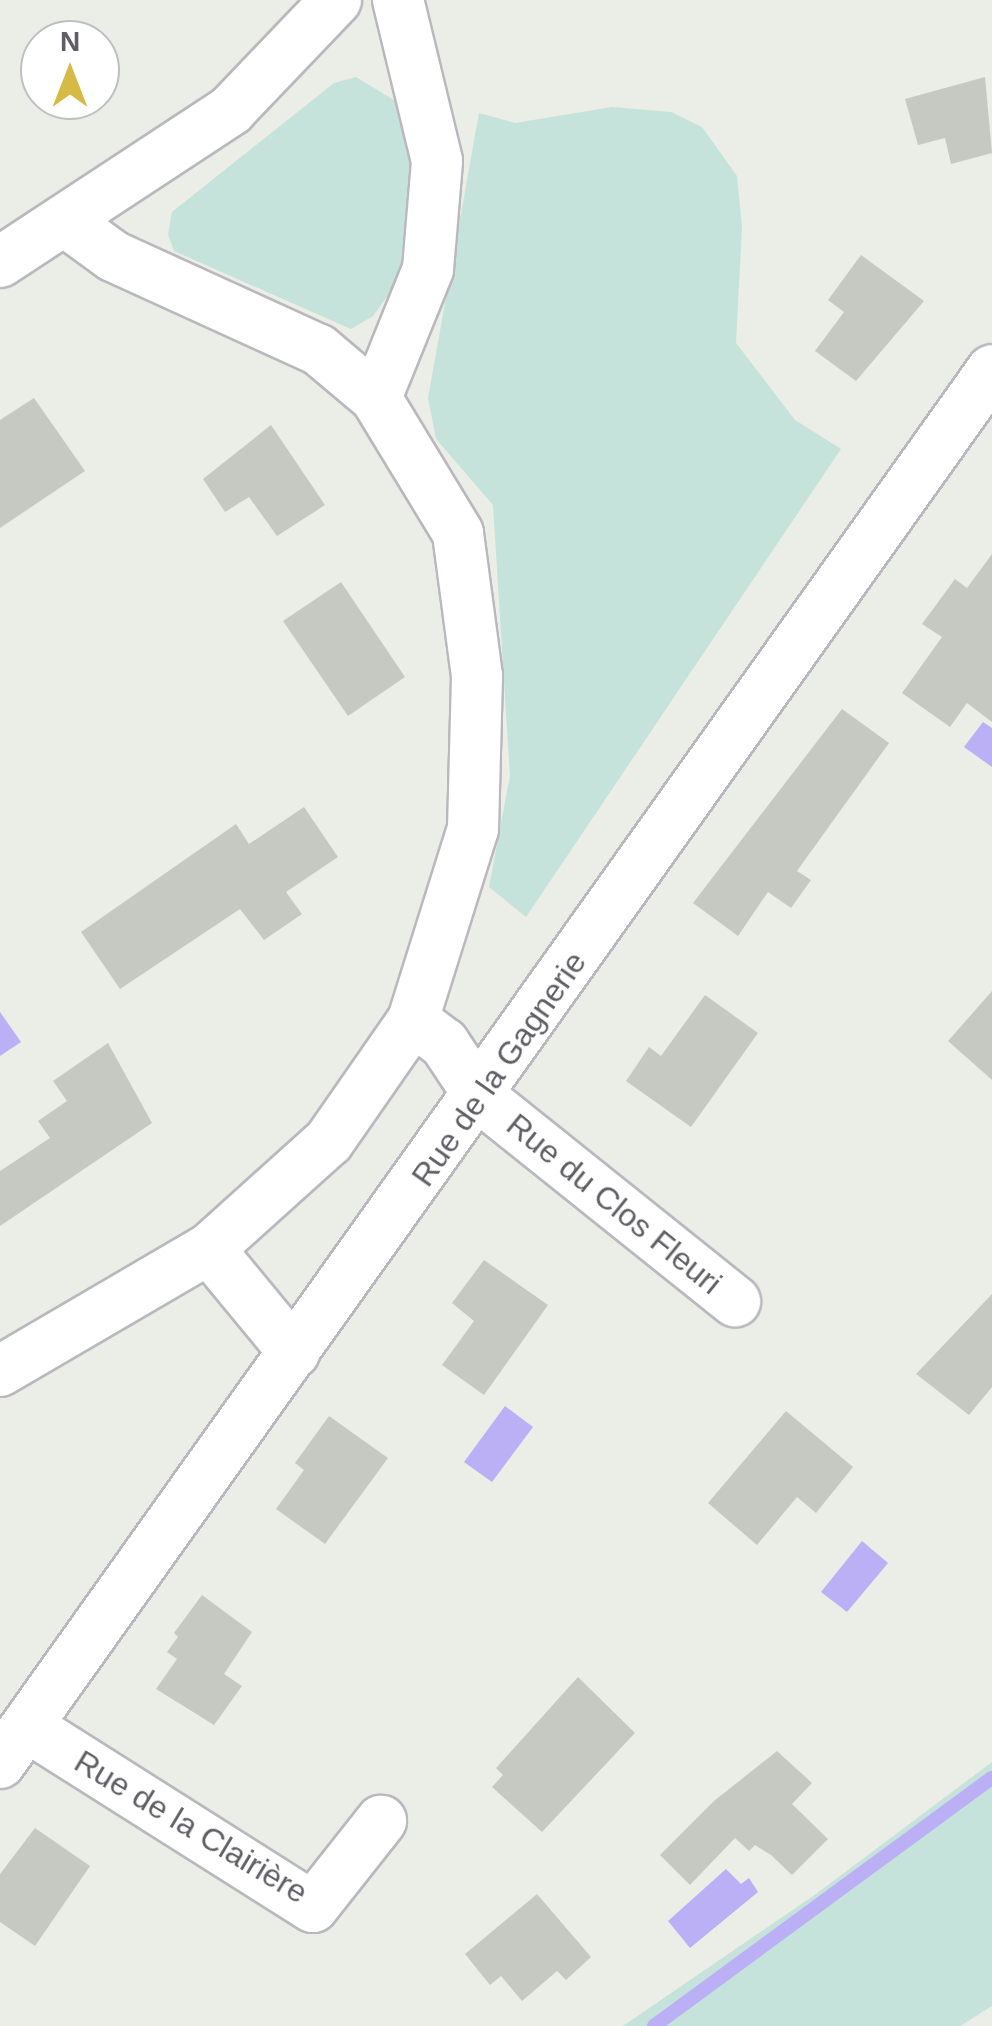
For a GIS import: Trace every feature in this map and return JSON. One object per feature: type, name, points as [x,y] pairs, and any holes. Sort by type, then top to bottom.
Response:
[{"type":"street","points":[[0,262],[231,110],[336,0]]},
{"type":"street","points":[[376,398],[428,269],[437,161],[398,0]]},
{"type":"street","points":[[0,1371],[209,1249],[329,1141],[413,1020],[472,830],[477,676],[458,533],[376,398],[318,350],[113,256],[66,221]]},
{"type":"street","name":"Rue de la Gagnerie","points":[[14,1745],[115,1595],[480,1096],[992,370]]},
{"type":"street","name":"Rue du Clos Fleuri","points":[[413,1020],[444,1044],[480,1096],[735,1301]]},
{"type":"street","points":[[209,1249],[294,1352]]},
{"type":"street","name":"Rue de la Clairière","points":[[14,1745],[313,1907],[381,1821]]},
{"type":"shaded area","points":[[356,77],[397,102],[410,142],[413,243],[398,281],[373,316],[351,329],[174,251],[168,234],[172,212],[334,83]]},
{"type":"shaded area","points":[[612,107],[671,112],[702,127],[737,176],[742,227],[736,343],[795,420],[841,449],[526,917],[489,887],[510,776],[493,505],[436,439],[428,398],[479,113],[515,123]]},
{"type":"shaded area","points":[[983,722],[992,728],[992,767],[964,747]]},
{"type":"shaded area","points":[[0,1012],[21,1042],[0,1056]]},
{"type":"shaded area","points":[[505,1406],[533,1427],[492,1482],[464,1462]]},
{"type":"shaded area","points":[[862,1541],[888,1563],[847,1612],[821,1592]]},
{"type":"shaded area","points":[[992,1762],[992,2006],[960,2026],[623,2026],[816,1894]]},
{"type":"shaded area","points":[[726,1869],[741,1884],[749,1878],[758,1892],[690,1948],[668,1921]]},
{"type":"building","points":[[985,77],[992,153],[951,164],[945,138],[918,145],[905,99]]},
{"type":"building","points":[[861,255],[924,301],[856,381],[815,351],[844,312],[828,300]]},
{"type":"building","points":[[34,398],[85,471],[0,528],[0,420]]},
{"type":"building","points":[[271,425],[325,505],[277,536],[249,497],[225,512],[203,479]]},
{"type":"building","points":[[992,554],[992,722],[967,703],[950,727],[902,693],[942,637],[922,624],[955,579],[967,588]]},
{"type":"building","points":[[341,582],[405,677],[348,716],[283,621]]},
{"type":"building","points":[[842,709],[889,743],[797,871],[811,880],[791,908],[768,892],[738,936],[693,903]]},
{"type":"building","points":[[304,807],[338,857],[286,892],[302,914],[264,940],[240,909],[120,989],[81,932],[236,824],[249,844]]},
{"type":"building","points":[[992,991],[992,1080],[948,1041]]},
{"type":"building","points":[[705,995],[758,1033],[691,1127],[626,1081],[649,1047],[661,1056]]},
{"type":"building","points":[[108,1043],[152,1123],[0,1226],[0,1171],[50,1138],[38,1121],[67,1101],[53,1081]]},
{"type":"building","points":[[484,1260],[548,1305],[484,1395],[442,1365],[474,1321],[452,1303]]},
{"type":"building","points":[[992,1294],[992,1387],[969,1415],[916,1374]]},
{"type":"building","points":[[786,1411],[853,1467],[816,1513],[797,1497],[757,1545],[708,1503]]},
{"type":"building","points":[[329,1416],[388,1458],[325,1544],[276,1509],[304,1470],[295,1463]]},
{"type":"building","points":[[202,1595],[252,1632],[224,1674],[242,1686],[214,1725],[156,1689],[177,1659],[167,1652],[178,1637],[174,1633]]},
{"type":"building","points":[[578,1677],[635,1733],[542,1832],[492,1787],[503,1775],[496,1768]]},
{"type":"building","points":[[777,1751],[812,1783],[792,1804],[828,1839],[792,1875],[771,1855],[755,1845],[749,1851],[735,1838],[690,1885],[660,1855],[714,1801]]},
{"type":"building","points":[[35,1828],[90,1866],[35,1946],[0,1922],[0,1874]]},
{"type":"building","points":[[537,1894],[591,1957],[566,1980],[557,1971],[522,2001],[501,1976],[490,1985],[465,1954]]},
{"type":"waterway","points":[[654,2026],[992,1778]]}]
